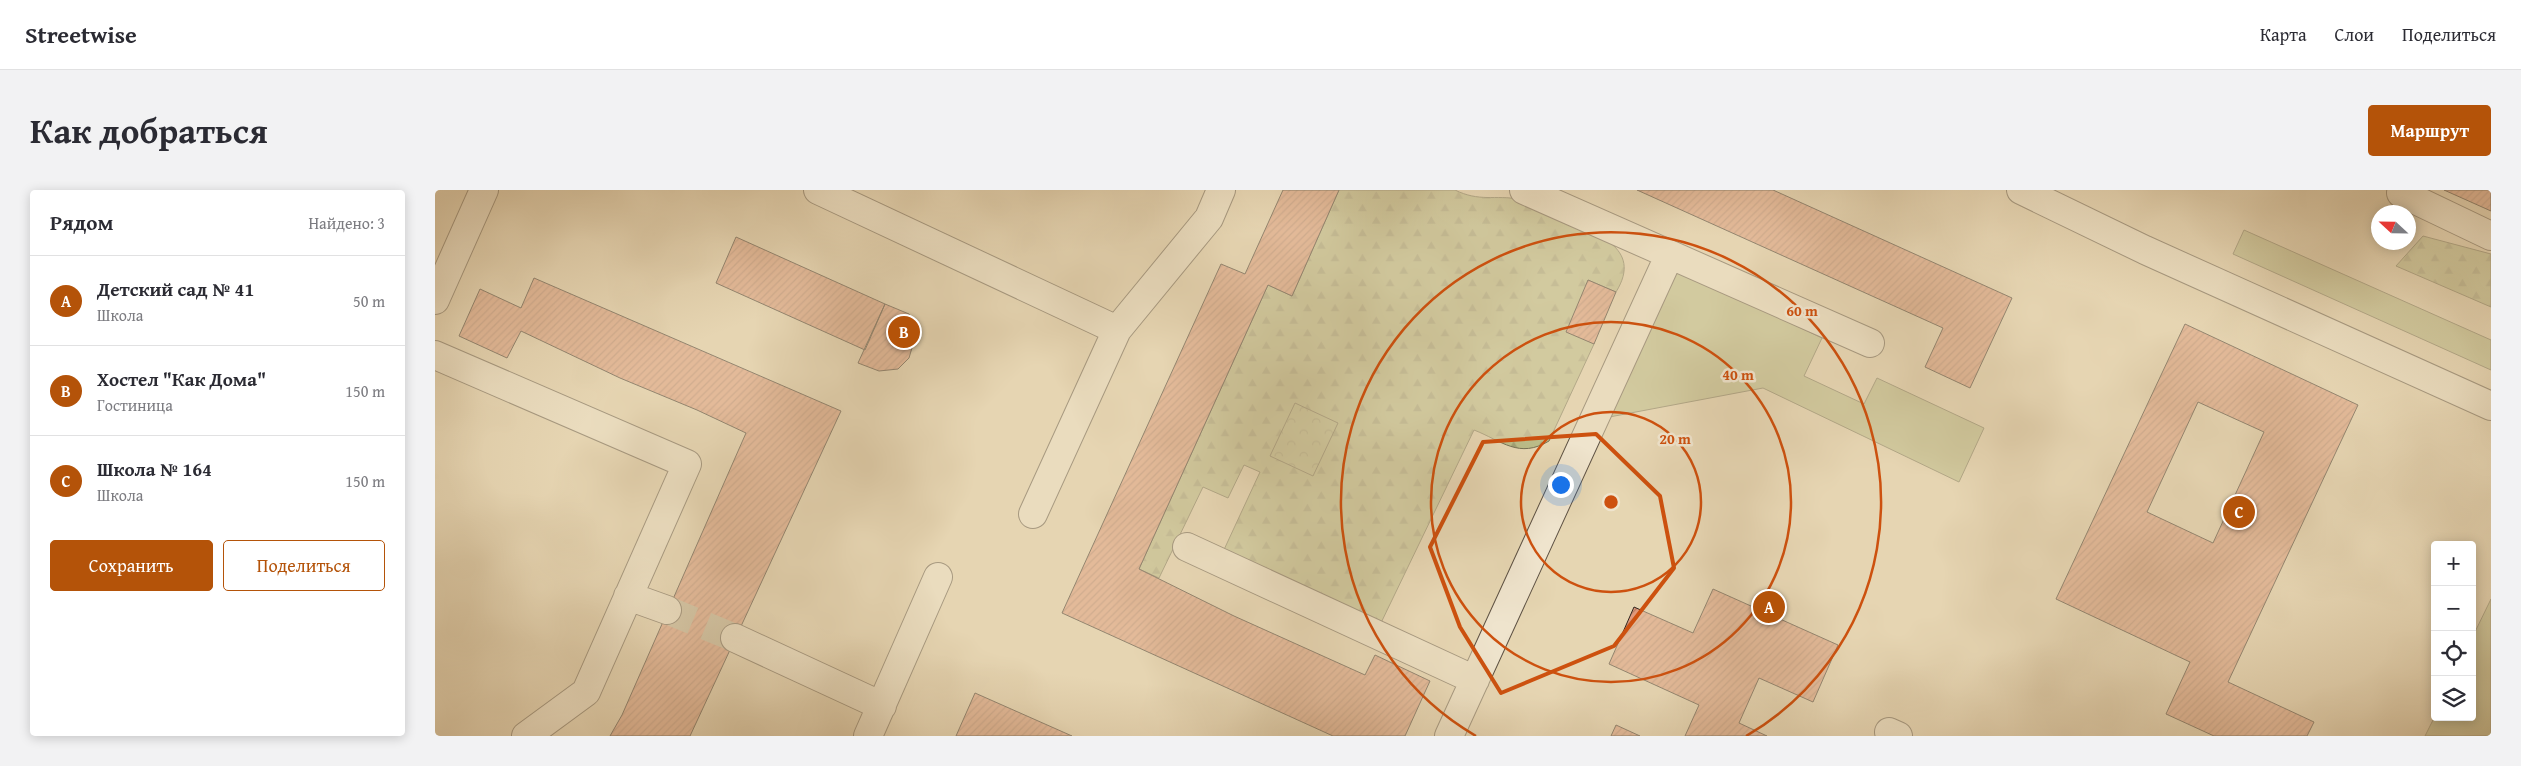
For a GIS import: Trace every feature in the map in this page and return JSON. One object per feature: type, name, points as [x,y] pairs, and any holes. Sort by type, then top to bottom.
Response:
[{"type":"lane","points":[[435,300],[484,190]]},
{"type":"lane","points":[[818,190],[1117,330]]},
{"type":"lane","points":[[1033,514],[1117,330],[1209,218],[1221,190]]},
{"type":"lane","points":[[1524,190],[1669,256],[1869,343]]},
{"type":"lane","points":[[2021,190],[2145,250],[2491,406]]},
{"type":"lane","points":[[2403,190],[2401,193],[2491,236]]},
{"type":"lane","points":[[1449,736],[1669,256]]},
{"type":"lane","points":[[435,355],[687,464],[586,692],[526,736]]},
{"type":"lane","points":[[1187,547],[1475,680]]},
{"type":"lane","points":[[868,736],[938,577]]},
{"type":"lane","points":[[628,596],[667,610]]},
{"type":"lane","points":[[735,638],[882,706]]},
{"type":"highlighted area","points":[[1596,434],[1660,496],[1674,568],[1614,646],[1501,693],[1460,627],[1430,547],[1483,442]]},
{"type":"green space","points":[[1339,190],[1455,190],[1472,196],[1524,200],[1600,236],[1620,253],[1624,264],[1623,277],[1616,292],[1588,280],[1594,344],[1549,441],[1538,446],[1519,448],[1502,443],[1474,430],[1379,627],[1222,554],[1260,472],[1244,465],[1228,498],[1203,487],[1159,578],[1139,569],[1268,285],[1292,296]]},
{"type":"green space","points":[[2244,230],[2491,340],[2491,370],[2233,254]]},
{"type":"green space","points":[[2423,236],[2491,254],[2491,307],[2396,266],[2410,250],[2416,250],[2416,244]]},
{"type":"green space","points":[[1671,271],[1685,273],[1822,338],[1804,376],[1864,404],[1877,378],[1984,428],[1959,482],[1763,388],[1604,418]]},
{"type":"green space","points":[[1295,403],[1338,423],[1313,476],[1270,456]]},
{"type":"green space","points":[[2491,599],[2491,736],[2425,736],[2432,721],[2476,721],[2476,630]]},
{"type":"building","points":[[1283,190],[1339,190],[1292,296],[1268,285],[1139,569],[1234,616],[1365,675],[1375,655],[1430,681],[1405,736],[1333,736],[1062,613],[1221,264],[1245,274]]},
{"type":"building","points":[[1637,190],[1773,190],[2012,298],[1970,388],[1925,367],[1943,328]]},
{"type":"building","points":[[2444,190],[2491,190],[2491,211]]},
{"type":"building","points":[[736,237],[885,304],[865,350],[716,283]]},
{"type":"building","points":[[534,278],[841,411],[690,736],[610,736],[622,715],[746,433],[620,378],[521,331],[507,358],[459,336],[480,289],[521,308]]},
{"type":"building","points":[[1588,280],[1616,292],[1594,344],[1566,332]]},
{"type":"building","points":[[885,304],[909,314],[915,325],[914,341],[909,358],[898,369],[879,371],[858,363]]},
{"type":"building","points":[[2185,324],[2358,405],[2228,682],[2314,722],[2307,736],[2214,736],[2166,714],[2190,662],[2056,599]],"holes":[[[2198,402],[2264,432],[2213,543],[2147,512]]]},
{"type":"building","points":[[1713,589],[1838,645],[1813,702],[1759,678],[1739,723],[1767,736],[1685,736],[1699,705],[1609,664],[1634,607],[1693,633]]},
{"type":"building","points":[[975,693],[1072,736],[956,736]]},
{"type":"building","points":[[1616,725],[1640,736],[1611,736]]},
{"type":"tunnel","points":[[667,610],[735,638]]},
{"type":"place","name":"Хостел \"Как Дома\"","points":[[904,332]]},
{"type":"place","name":"Школа № 164","points":[[2239,512]]},
{"type":"place","name":"Детский сад № 41","points":[[1769,607]]}]
